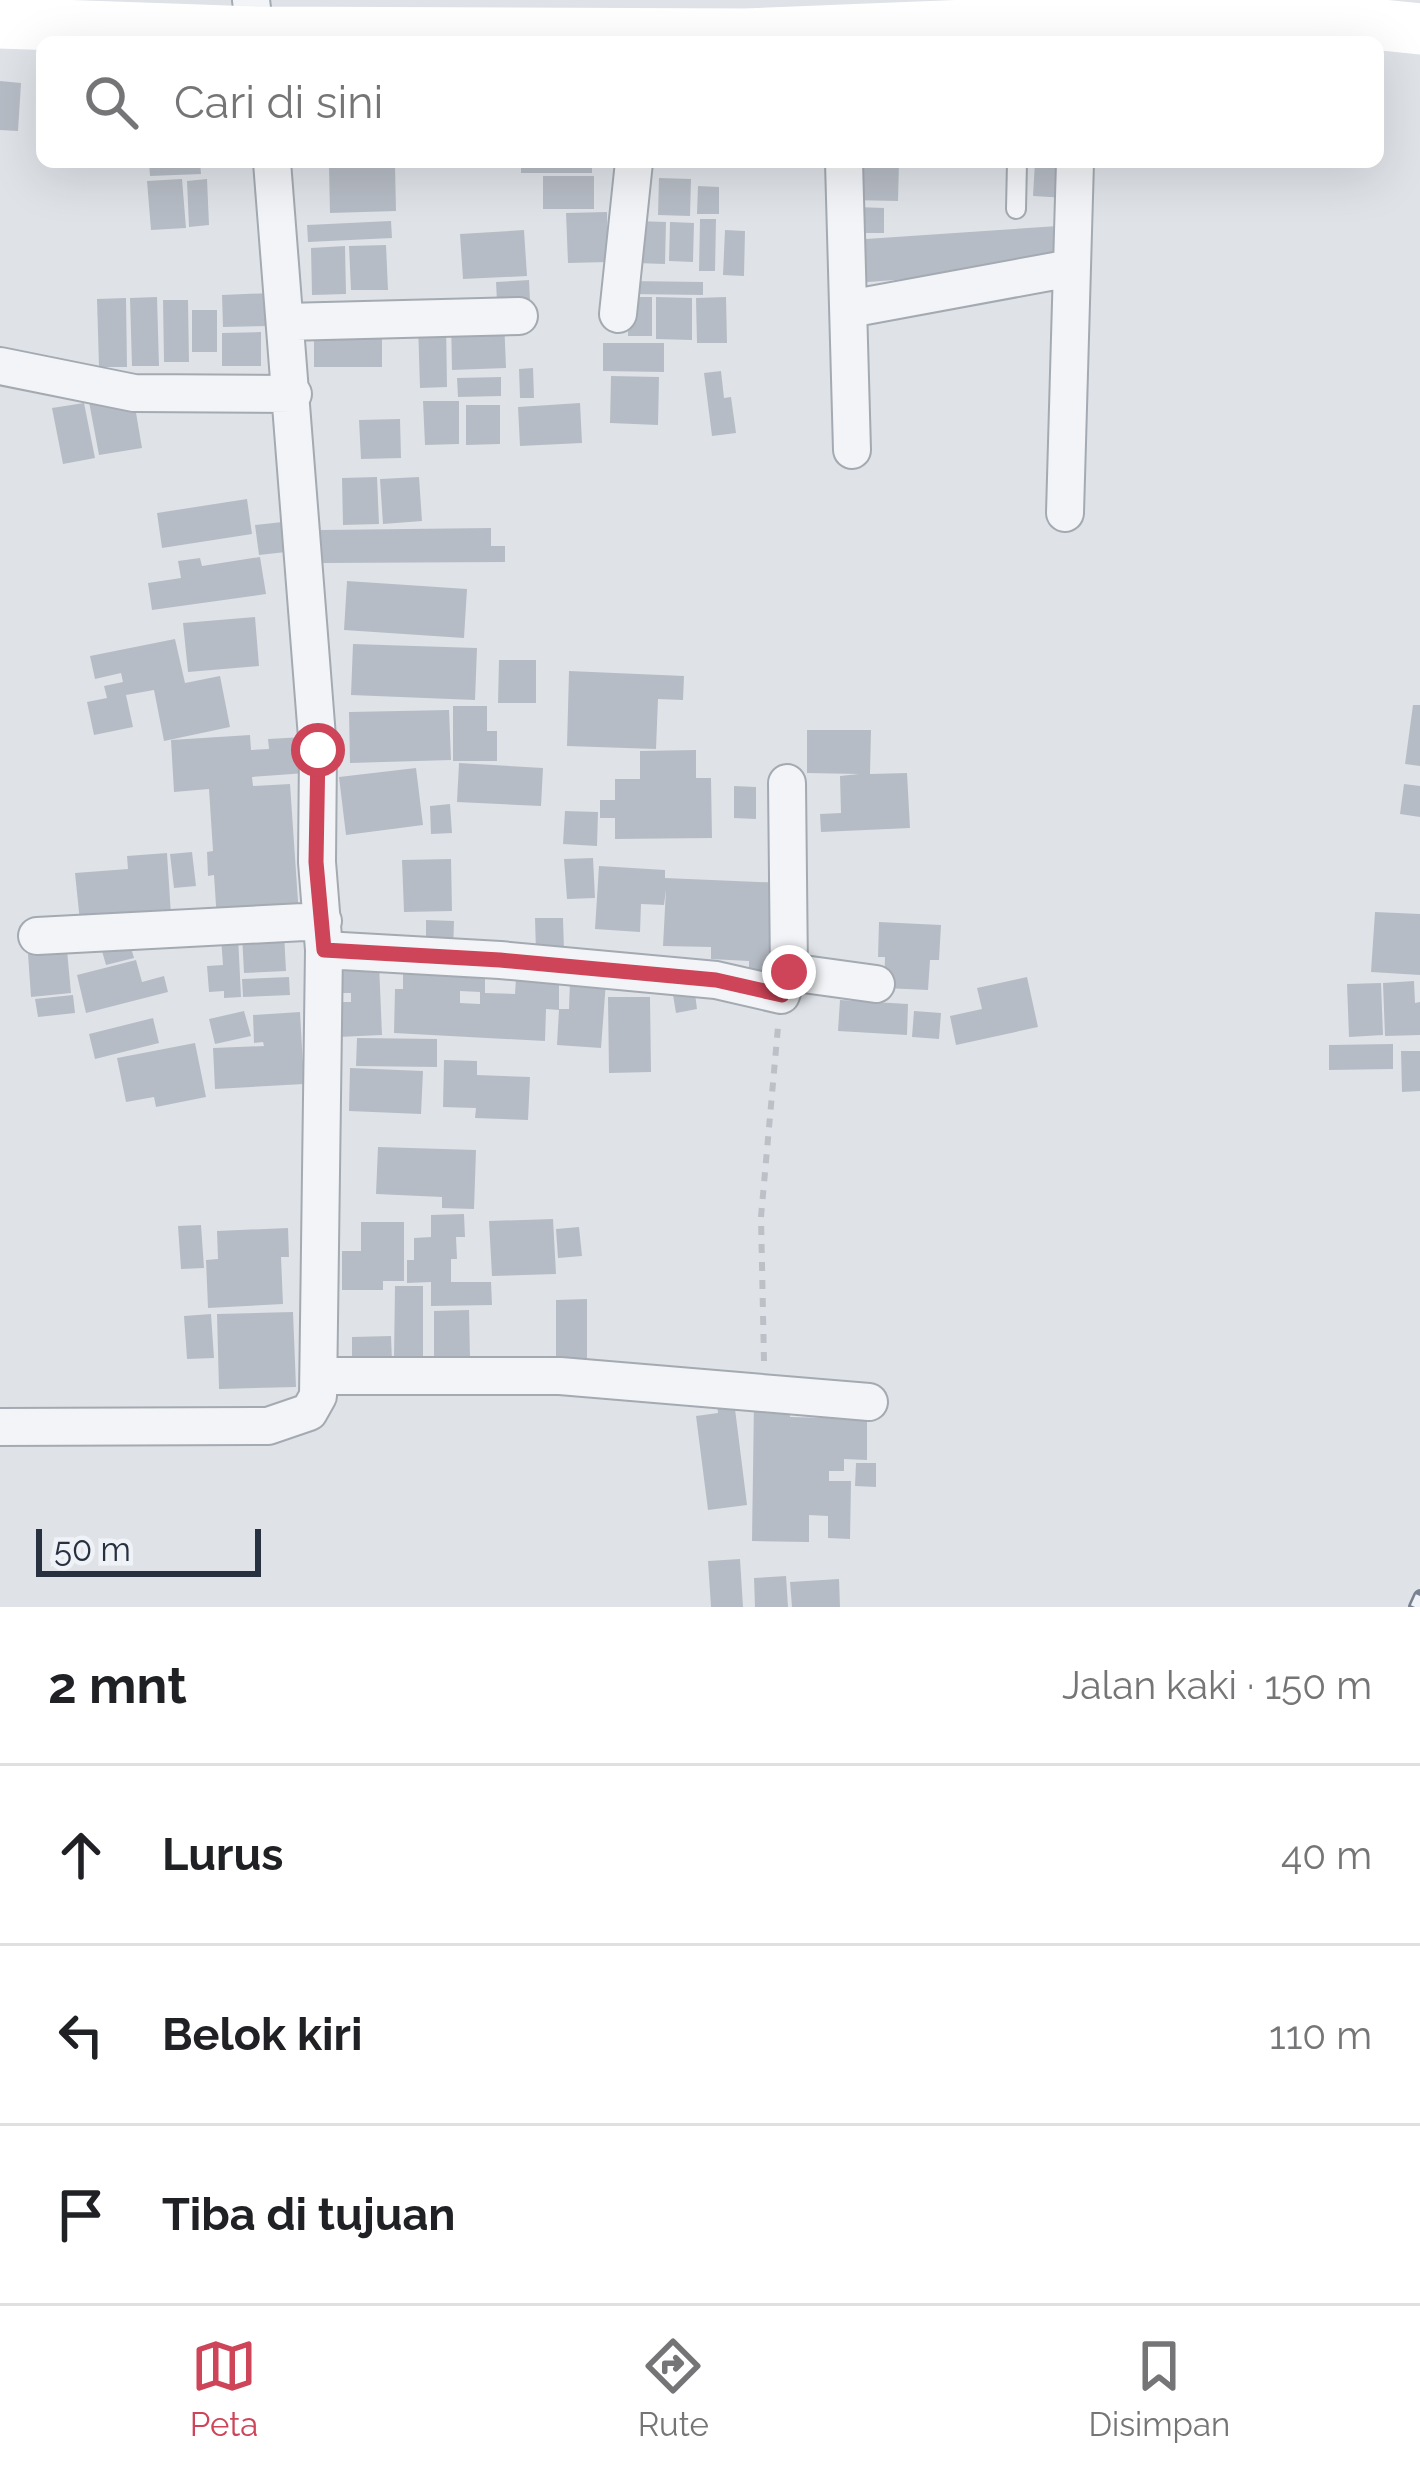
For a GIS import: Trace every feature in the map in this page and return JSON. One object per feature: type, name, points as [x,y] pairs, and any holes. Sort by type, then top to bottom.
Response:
[{"type":"street","points":[[841,36],[1021,33],[1080,22],[1269,7],[1420,29]]},
{"type":"street","points":[[0,23],[254,25],[581,17],[641,36]]},
{"type":"street","points":[[0,1427],[268,1426],[309,1412],[318,1396],[324,935],[316,862],[318,750],[273,168]]},
{"type":"street","points":[[618,314],[633,168]]},
{"type":"street","points":[[844,168],[852,450]]},
{"type":"street","points":[[1065,514],[1075,168]]},
{"type":"street","points":[[849,309],[1071,268]]},
{"type":"street","points":[[286,322],[519,316]]},
{"type":"street","points":[[0,366],[134,393],[293,394]]},
{"type":"street","points":[[785,984],[787,783]]},
{"type":"street","points":[[37,936],[324,935],[500,960],[716,980],[876,984]]},
{"type":"street","points":[[320,1376],[560,1376],[869,1402]]},
{"type":"lane","points":[[1016,209],[1017,168]]},
{"type":"path","points":[[764,1394],[760,1217],[785,984]]},
{"type":"building","points":[[0,81],[21,83],[18,131],[0,130]]},
{"type":"building","points":[[149,168],[200,168],[201,174],[150,176]]},
{"type":"building","points":[[329,168],[395,168],[396,211],[330,213]]},
{"type":"building","points":[[521,168],[592,168],[592,173],[521,173]]},
{"type":"building","points":[[849,168],[899,168],[898,201],[848,200]]},
{"type":"building","points":[[1035,168],[1069,168],[1067,198],[1033,196]]},
{"type":"building","points":[[543,176],[594,176],[594,209],[543,209]]},
{"type":"building","points":[[659,178],[691,179],[690,216],[658,215]]},
{"type":"building","points":[[182,179],[186,228],[151,230],[147,181]]},
{"type":"building","points":[[207,179],[209,225],[189,227],[187,181]]},
{"type":"building","points":[[698,186],[719,187],[719,214],[697,214]]},
{"type":"building","points":[[855,207],[884,208],[884,233],[854,233]]},
{"type":"building","points":[[607,212],[608,262],[568,263],[566,213]]},
{"type":"building","points":[[700,219],[716,219],[715,271],[699,271]]},
{"type":"building","points":[[391,221],[392,238],[308,242],[307,225]]},
{"type":"building","points":[[636,221],[666,222],[665,264],[636,263]]},
{"type":"building","points":[[670,222],[694,223],[693,262],[669,261]]},
{"type":"building","points":[[1058,226],[1061,268],[854,283],[851,240]]},
{"type":"building","points":[[524,230],[527,276],[463,279],[460,234]]},
{"type":"building","points":[[725,230],[745,231],[744,276],[723,275]]},
{"type":"building","points":[[386,245],[388,290],[351,290],[349,246]]},
{"type":"building","points":[[345,246],[346,294],[312,295],[311,248]]},
{"type":"building","points":[[529,280],[530,300],[497,302],[496,282]]},
{"type":"building","points":[[628,281],[703,282],[703,295],[628,294]]},
{"type":"building","points":[[270,293],[271,326],[223,327],[222,295]]},
{"type":"building","points":[[157,297],[159,366],[132,366],[130,298]]},
{"type":"building","points":[[628,297],[652,297],[652,336],[628,336]]},
{"type":"building","points":[[656,297],[692,298],[692,340],[656,339]]},
{"type":"building","points":[[726,297],[727,343],[697,343],[696,298]]},
{"type":"building","points":[[126,298],[127,367],[99,367],[97,299]]},
{"type":"building","points":[[163,300],[188,300],[189,362],[164,362]]},
{"type":"building","points":[[192,310],[217,310],[217,352],[192,352]]},
{"type":"building","points":[[504,319],[506,368],[452,370],[451,320]]},
{"type":"building","points":[[446,323],[447,387],[420,388],[418,324]]},
{"type":"building","points":[[314,328],[382,328],[382,367],[314,367]]},
{"type":"building","points":[[261,332],[261,366],[222,366],[222,333]]},
{"type":"building","points":[[603,343],[664,343],[664,372],[603,371]]},
{"type":"building","points":[[533,368],[534,398],[520,398],[519,369]]},
{"type":"building","points":[[721,371],[724,398],[731,397],[736,433],[712,436],[704,373]]},
{"type":"building","points":[[611,376],[659,377],[658,425],[610,423]]},
{"type":"building","points":[[501,377],[501,396],[458,397],[457,378]]},
{"type":"building","points":[[133,395],[142,448],[99,455],[89,402]]},
{"type":"building","points":[[423,401],[459,401],[459,444],[425,445]]},
{"type":"building","points":[[84,403],[95,458],[63,464],[52,408]]},
{"type":"building","points":[[580,403],[582,443],[520,446],[518,407]]},
{"type":"building","points":[[466,405],[500,405],[500,444],[466,445]]},
{"type":"building","points":[[400,419],[401,458],[361,459],[359,420]]},
{"type":"building","points":[[377,477],[379,524],[343,525],[342,478]]},
{"type":"building","points":[[419,477],[422,521],[383,524],[380,479]]},
{"type":"building","points":[[247,499],[252,534],[162,548],[157,513]]},
{"type":"building","points":[[292,521],[295,551],[259,555],[255,525]]},
{"type":"building","points":[[491,528],[491,546],[505,546],[505,562],[321,563],[321,530]]},
{"type":"building","points":[[260,557],[266,594],[152,610],[148,583],[181,578],[178,561],[200,558],[202,566]]},
{"type":"building","points":[[347,581],[467,589],[464,638],[344,630]]},
{"type":"building","points":[[255,617],[259,666],[188,672],[183,623]]},
{"type":"building","points":[[175,639],[185,683],[220,676],[230,727],[164,741],[154,690],[126,695],[133,727],[94,735],[87,702],[107,698],[104,686],[123,682],[121,673],[95,679],[90,656]]},
{"type":"building","points":[[353,644],[477,648],[475,700],[351,695]]},
{"type":"building","points":[[499,660],[536,660],[536,703],[498,703]]},
{"type":"building","points":[[569,671],[684,676],[683,700],[658,699],[656,749],[567,746]]},
{"type":"building","points":[[1413,705],[1420,705],[1420,766],[1405,764]]},
{"type":"building","points":[[453,706],[487,706],[487,731],[497,731],[497,761],[453,761]]},
{"type":"building","points":[[449,710],[451,760],[350,763],[349,712]]},
{"type":"building","points":[[807,730],[871,730],[870,774],[907,773],[910,828],[821,832],[820,814],[841,813],[840,776],[859,774],[807,773]]},
{"type":"building","points":[[250,735],[251,750],[269,749],[268,739],[303,737],[306,773],[252,777],[253,786],[290,784],[299,916],[217,921],[214,875],[208,876],[207,852],[213,851],[209,789],[174,792],[171,740]]},
{"type":"building","points":[[696,750],[696,778],[711,778],[712,838],[615,839],[615,818],[600,818],[600,800],[615,800],[615,779],[640,779],[640,751]]},
{"type":"building","points":[[459,763],[543,768],[541,806],[457,802]]},
{"type":"building","points":[[416,768],[423,825],[346,835],[339,777]]},
{"type":"building","points":[[1404,784],[1420,786],[1420,817],[1400,814]]},
{"type":"building","points":[[734,786],[756,787],[756,819],[734,818]]},
{"type":"building","points":[[450,804],[452,833],[431,834],[430,806]]},
{"type":"building","points":[[565,811],[598,812],[597,846],[563,844]]},
{"type":"building","points":[[192,852],[196,886],[174,888],[170,854]]},
{"type":"building","points":[[167,853],[171,915],[80,922],[75,873],[128,869],[127,856]]},
{"type":"building","points":[[593,858],[595,898],[567,899],[564,859]]},
{"type":"building","points":[[451,859],[452,911],[404,912],[402,860]]},
{"type":"building","points":[[599,866],[665,870],[665,878],[783,883],[779,979],[749,978],[749,961],[711,959],[711,947],[663,946],[666,889],[664,905],[641,904],[640,932],[595,929]]},
{"type":"building","points":[[1375,912],[1420,914],[1420,975],[1371,972]]},
{"type":"building","points":[[535,918],[563,918],[564,951],[536,952]]},
{"type":"building","points":[[426,920],[454,921],[453,953],[426,952]]},
{"type":"building","points":[[879,922],[941,925],[939,960],[930,960],[928,990],[884,988],[885,957],[878,957]]},
{"type":"building","points":[[284,933],[286,971],[244,973],[242,935]]},
{"type":"building","points":[[238,936],[241,997],[224,998],[224,991],[209,992],[207,966],[223,965],[221,937]]},
{"type":"building","points":[[128,937],[134,958],[106,965],[100,944]]},
{"type":"building","points":[[67,950],[71,993],[31,997],[28,954]]},
{"type":"building","points":[[136,960],[142,982],[164,976],[168,992],[86,1013],[77,975]]},
{"type":"building","points":[[379,963],[382,1035],[338,1037],[336,1002],[351,1002],[351,993],[336,993],[334,965]]},
{"type":"building","points":[[403,965],[485,967],[485,993],[515,994],[516,978],[559,980],[559,1010],[546,1009],[545,1041],[394,1033],[395,989],[403,989]],"holes":[[[460,991],[480,992],[480,1004],[460,1003]]]},
{"type":"building","points":[[289,977],[290,995],[243,997],[242,979]]},
{"type":"building","points":[[1027,977],[1038,1027],[956,1045],[950,1016],[982,1009],[977,988]]},
{"type":"building","points":[[570,980],[606,982],[601,1048],[557,1045],[559,1009],[569,1009]]},
{"type":"building","points":[[1414,981],[1415,1003],[1420,1002],[1420,1035],[1385,1036],[1383,983]]},
{"type":"building","points":[[1381,983],[1383,1035],[1349,1037],[1347,984]]},
{"type":"building","points":[[694,986],[697,1009],[676,1013],[672,989]]},
{"type":"building","points":[[73,995],[75,1013],[38,1017],[35,999]]},
{"type":"building","points":[[608,997],[650,997],[651,1072],[609,1073]]},
{"type":"building","points":[[840,1000],[908,1004],[907,1035],[838,1031]]},
{"type":"building","points":[[244,1011],[251,1036],[215,1044],[209,1019]]},
{"type":"building","points":[[914,1011],[941,1013],[939,1039],[912,1037]]},
{"type":"building","points":[[300,1012],[304,1084],[215,1089],[213,1048],[264,1046],[254,1043],[253,1015]]},
{"type":"building","points":[[153,1018],[159,1043],[95,1059],[89,1034]]},
{"type":"building","points":[[357,1038],[437,1039],[437,1067],[356,1066]]},
{"type":"building","points":[[195,1043],[206,1097],[156,1107],[154,1097],[126,1102],[117,1058]]},
{"type":"building","points":[[1393,1044],[1393,1069],[1329,1070],[1329,1045]]},
{"type":"building","points":[[1401,1051],[1420,1051],[1420,1091],[1402,1092]]},
{"type":"building","points":[[444,1060],[477,1061],[477,1075],[530,1077],[528,1120],[475,1118],[476,1108],[443,1107]]},
{"type":"building","points":[[350,1068],[423,1071],[421,1114],[349,1111]]},
{"type":"building","points":[[378,1147],[476,1150],[474,1209],[442,1208],[442,1197],[376,1194]]},
{"type":"building","points":[[464,1214],[465,1237],[456,1237],[451,1282],[491,1282],[492,1305],[431,1306],[431,1282],[407,1283],[414,1238],[431,1237],[431,1215]]},
{"type":"building","points":[[553,1219],[556,1274],[492,1276],[489,1221]]},
{"type":"building","points":[[361,1222],[404,1222],[404,1281],[383,1281],[383,1290],[342,1290],[342,1251],[361,1251]]},
{"type":"building","points":[[201,1225],[204,1268],[181,1269],[178,1226]]},
{"type":"building","points":[[579,1227],[582,1256],[558,1258],[556,1229]]},
{"type":"building","points":[[288,1228],[289,1257],[281,1257],[283,1304],[208,1308],[206,1260],[218,1259],[217,1231]]},
{"type":"building","points":[[395,1286],[423,1286],[423,1359],[394,1358]]},
{"type":"building","points":[[587,1299],[587,1359],[556,1359],[556,1300]]},
{"type":"building","points":[[469,1310],[470,1357],[434,1357],[434,1311]]},
{"type":"building","points":[[293,1312],[296,1387],[219,1389],[217,1314]]},
{"type":"building","points":[[211,1314],[214,1358],[187,1359],[184,1316]]},
{"type":"building","points":[[391,1336],[392,1361],[352,1362],[352,1337]]},
{"type":"building","points":[[733,1393],[747,1505],[708,1510],[696,1416],[718,1413],[716,1395]]},
{"type":"building","points":[[754,1401],[790,1401],[790,1417],[867,1419],[867,1460],[844,1459],[844,1471],[829,1471],[829,1481],[851,1481],[850,1539],[828,1538],[828,1516],[809,1515],[809,1542],[752,1541]]},
{"type":"building","points":[[856,1463],[876,1463],[876,1487],[855,1486]]},
{"type":"building","points":[[740,1559],[743,1607],[711,1607],[708,1561]]},
{"type":"building","points":[[786,1576],[788,1607],[755,1607],[754,1578]]},
{"type":"building","points":[[839,1579],[840,1607],[792,1607],[790,1582]]},
{"type":"railway","points":[[1415,1607],[1420,1596]]},
{"type":"route","points":[[318,750],[316,862],[324,950],[716,980],[782,995],[789,972]]}]
